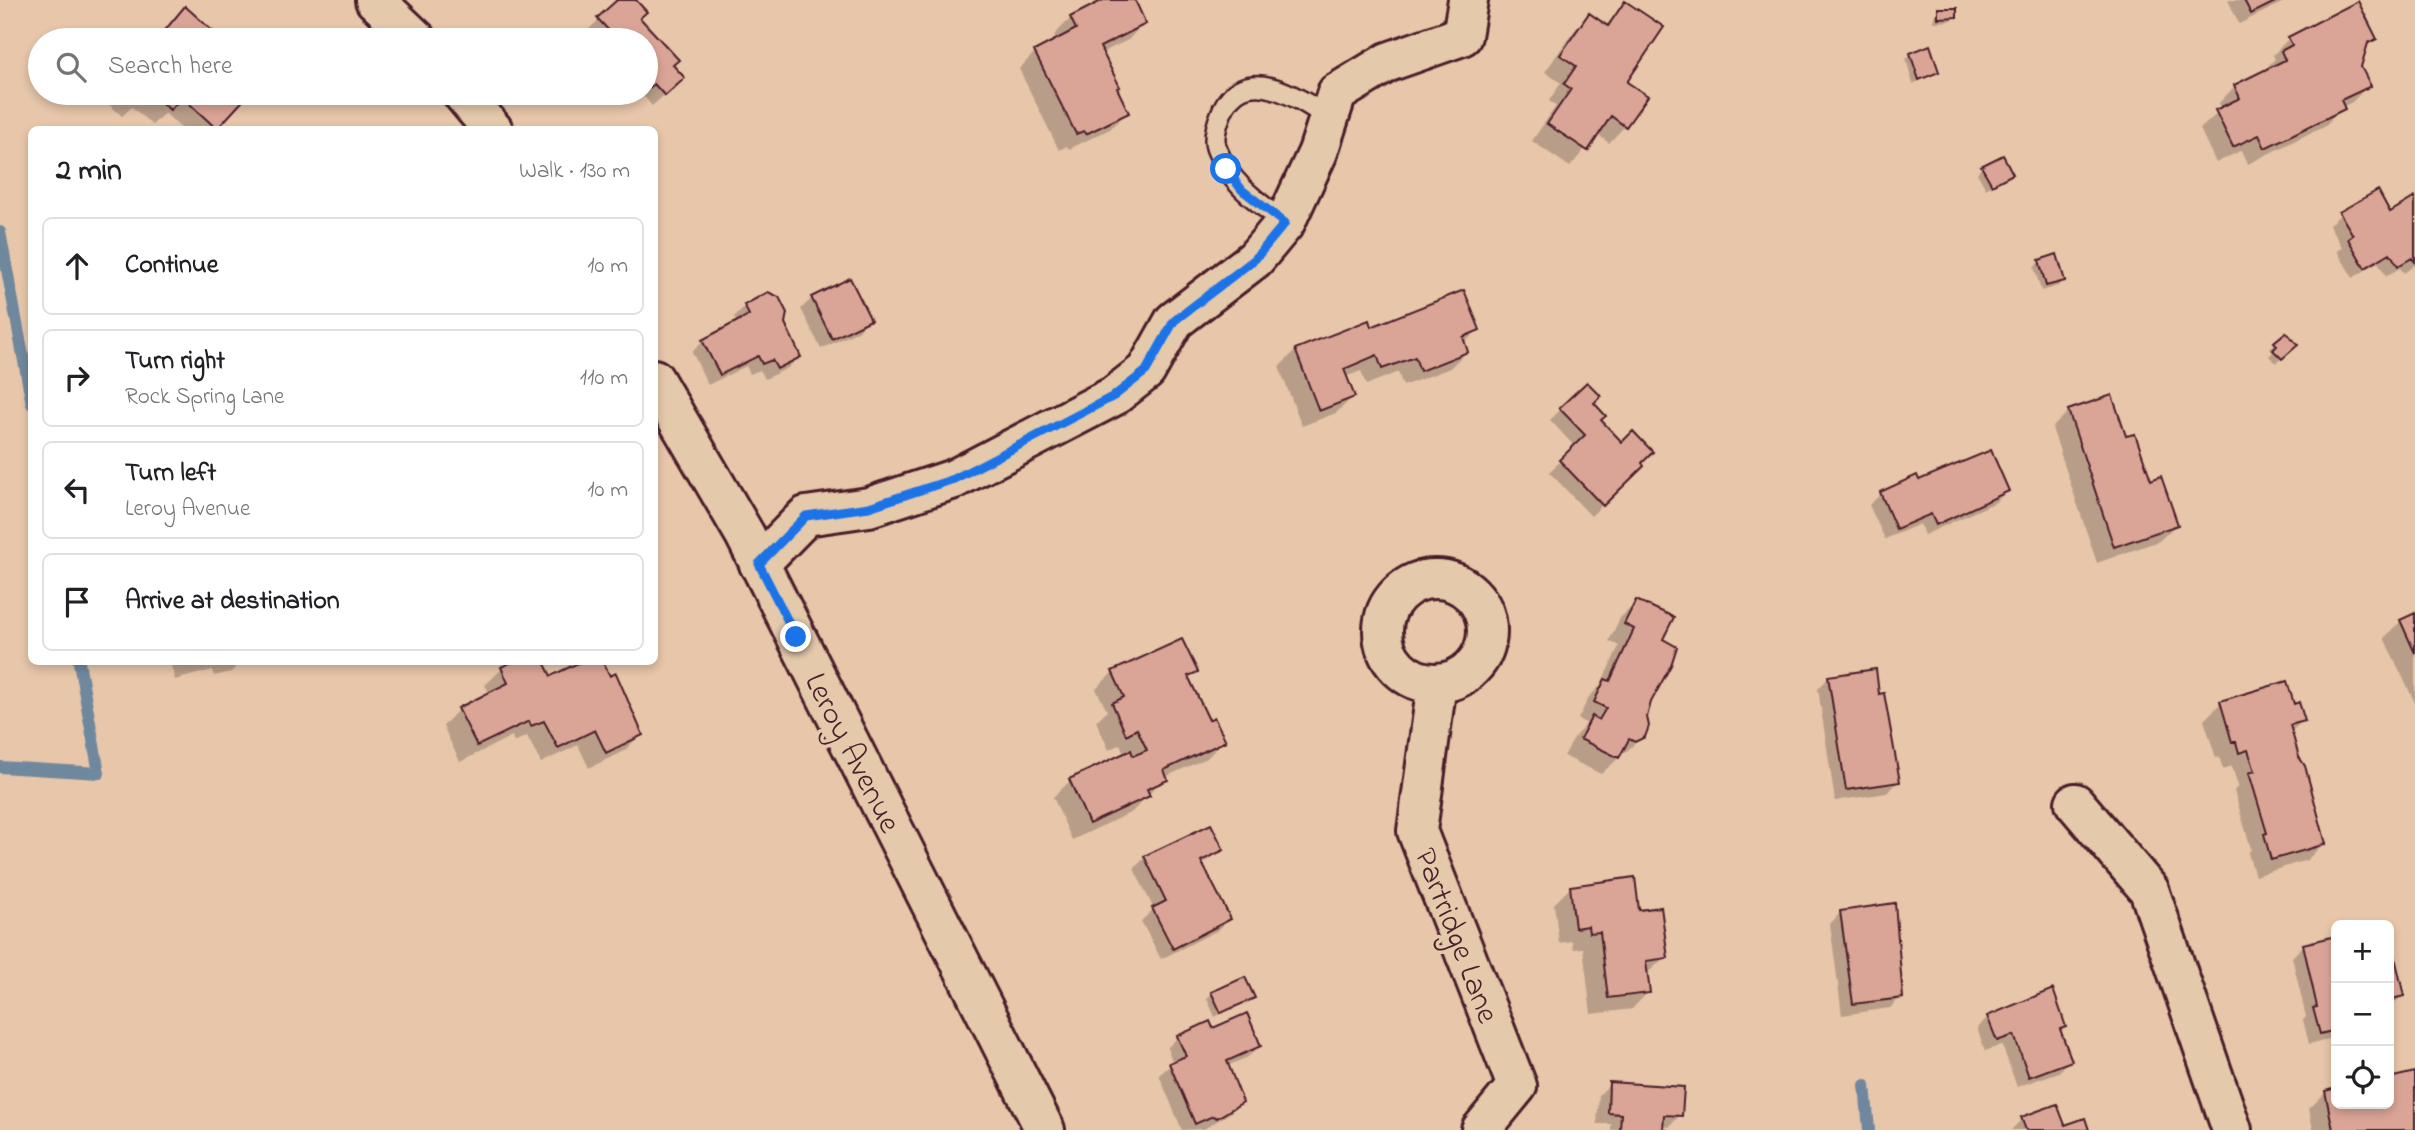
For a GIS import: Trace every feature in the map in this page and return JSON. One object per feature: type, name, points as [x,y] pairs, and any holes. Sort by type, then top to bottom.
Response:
[{"type":"street","points":[[375,0],[404,28]]},
{"type":"street","points":[[759,564],[806,516],[869,507],[954,479],[1114,396],[1146,371],[1174,321],[1255,259],[1285,223],[1318,152],[1337,93],[1388,62],[1462,36],[1468,0]]},
{"type":"street","points":[[472,105],[490,126]]},
{"type":"street","name":"Leroy Avenue","points":[[658,386],[759,564],[1045,1130]]},
{"type":"street","name":"Partridge Lane","points":[[1437,683],[1417,831],[1517,1086],[1481,1130]]},
{"type":"street","points":[[2075,803],[2149,890],[2232,1130]]},
{"type":"lane","points":[[1285,223],[1242,190],[1226,169],[1215,147],[1216,127],[1224,107],[1236,94],[1252,86],[1278,87],[1329,118]]},
{"type":"building","points":[[617,0],[636,0],[647,12],[640,18],[649,28],[606,28],[597,18]]},
{"type":"building","points":[[1103,0],[1135,0],[1146,24],[1100,47],[1120,87],[1117,88],[1129,113],[1086,134],[1084,131],[1076,134],[1034,51],[1076,29],[1070,17]]},
{"type":"building","points":[[2244,0],[2279,0],[2251,14]]},
{"type":"building","points":[[1625,1],[1664,27],[1627,82],[1648,96],[1626,127],[1611,116],[1588,151],[1547,124],[1571,89],[1564,84],[1576,66],[1560,55],[1589,13],[1608,26]]},
{"type":"building","points":[[2358,1],[2377,39],[2368,43],[2361,67],[2371,86],[2341,100],[2345,109],[2265,148],[2259,135],[2233,147],[2215,110],[2240,98],[2234,85],[2285,60],[2281,51],[2292,45],[2288,37]]},
{"type":"building","points":[[185,6],[209,28],[167,28]]},
{"type":"building","points":[[1938,8],[1957,8],[1957,17],[1938,18]]},
{"type":"building","points":[[658,37],[679,60],[673,65],[685,78],[665,96],[658,88]]},
{"type":"building","points":[[1930,45],[1939,72],[1919,80],[1910,53]]},
{"type":"building","points":[[191,105],[239,105],[220,126],[214,126]]},
{"type":"building","points":[[2003,155],[2013,174],[1992,185],[1981,166]]},
{"type":"building","points":[[2378,190],[2390,212],[2415,197],[2415,262],[2412,258],[2398,266],[2390,253],[2365,268],[2348,239],[2353,235],[2339,212]]},
{"type":"building","points":[[2057,254],[2065,281],[2046,286],[2039,260]]},
{"type":"building","points":[[850,278],[871,320],[832,339],[811,297]]},
{"type":"building","points":[[1464,290],[1480,330],[1463,337],[1468,352],[1420,371],[1415,357],[1382,369],[1377,355],[1344,369],[1355,397],[1319,411],[1295,349],[1369,320],[1371,327]]},
{"type":"building","points":[[768,292],[779,297],[787,313],[785,323],[801,357],[777,369],[772,360],[762,364],[758,356],[720,375],[702,340],[749,315],[744,305]]},
{"type":"building","points":[[2286,332],[2298,345],[2282,359],[2273,350],[2277,346],[2274,342]]},
{"type":"building","points":[[1587,382],[1601,396],[1594,403],[1606,416],[1601,420],[1622,442],[1633,431],[1653,452],[1642,463],[1644,466],[1603,506],[1559,460],[1585,435],[1559,408]]},
{"type":"building","points":[[2112,395],[2126,436],[2135,434],[2151,480],[2161,476],[2178,525],[2114,547],[2068,410]]},
{"type":"building","points":[[1991,450],[2009,491],[1936,525],[1931,514],[1896,529],[1880,492],[1917,475],[1919,480]]},
{"type":"building","points":[[1636,600],[1674,617],[1663,639],[1677,647],[1671,665],[1651,702],[1645,737],[1635,742],[1629,739],[1619,758],[1580,739],[1592,716],[1599,720],[1606,708],[1594,702],[1605,679],[1610,681],[1634,629],[1624,624]]},
{"type":"building","points":[[2415,613],[2415,653],[2400,620]]},
{"type":"building","points":[[1182,639],[1198,672],[1188,676],[1209,720],[1214,717],[1226,741],[1164,770],[1168,780],[1147,789],[1150,796],[1089,824],[1069,779],[1131,750],[1133,756],[1147,750],[1137,729],[1126,735],[1112,703],[1124,697],[1112,671]]},
{"type":"building","points":[[546,665],[551,676],[574,665],[604,665],[610,676],[616,673],[643,735],[606,753],[595,730],[558,748],[544,721],[531,726],[529,721],[477,746],[458,708],[508,683],[501,667]]},
{"type":"building","points":[[1876,669],[1879,694],[1884,693],[1900,782],[1846,790],[1828,676]]},
{"type":"building","points":[[2287,681],[2294,704],[2299,702],[2305,721],[2290,725],[2299,757],[2305,766],[2326,844],[2271,860],[2264,834],[2267,833],[2249,773],[2255,771],[2248,750],[2239,753],[2236,742],[2232,742],[2220,701]]},
{"type":"building","points":[[1211,824],[1224,850],[1201,861],[1231,919],[1173,949],[1152,908],[1166,901],[1144,856]]},
{"type":"building","points":[[1635,877],[1639,910],[1661,907],[1668,958],[1646,961],[1650,993],[1608,998],[1600,932],[1589,933],[1588,926],[1575,928],[1570,886]]},
{"type":"building","points":[[1895,903],[1903,998],[1853,1004],[1840,911]]},
{"type":"building","points":[[2331,937],[2331,1031],[2320,1034],[2303,944]]},
{"type":"building","points":[[2394,953],[2404,996],[2394,999]]},
{"type":"building","points":[[1245,977],[1255,998],[1221,1013],[1211,992]]},
{"type":"building","points":[[2053,989],[2066,1027],[2060,1029],[2072,1061],[2029,1077],[2014,1035],[1997,1041],[1987,1016]]},
{"type":"building","points":[[1247,1013],[1261,1046],[1227,1061],[1243,1102],[1217,1118],[1213,1116],[1195,1124],[1169,1063],[1186,1056],[1177,1036],[1210,1021],[1213,1028]]},
{"type":"building","points":[[2415,1072],[2415,1130],[2333,1130],[2325,1091],[2331,1089],[2331,1109],[2394,1109],[2394,1077]]},
{"type":"building","points":[[1609,1082],[1684,1087],[1682,1116],[1664,1115],[1663,1130],[1620,1130],[1621,1114],[1608,1113]]},
{"type":"building","points":[[2057,1104],[2065,1125],[2085,1118],[2089,1130],[2026,1130],[2021,1117]]},
{"type":"waterway","points":[[0,232],[28,382]]},
{"type":"waterway","points":[[0,767],[99,773],[80,665]]},
{"type":"waterway","points":[[1865,1085],[1869,1130]]},
{"type":"route","points":[[796,637],[759,564],[806,516],[869,507],[954,479],[1114,396],[1146,371],[1174,321],[1255,259],[1285,223],[1242,190],[1226,169]]}]
